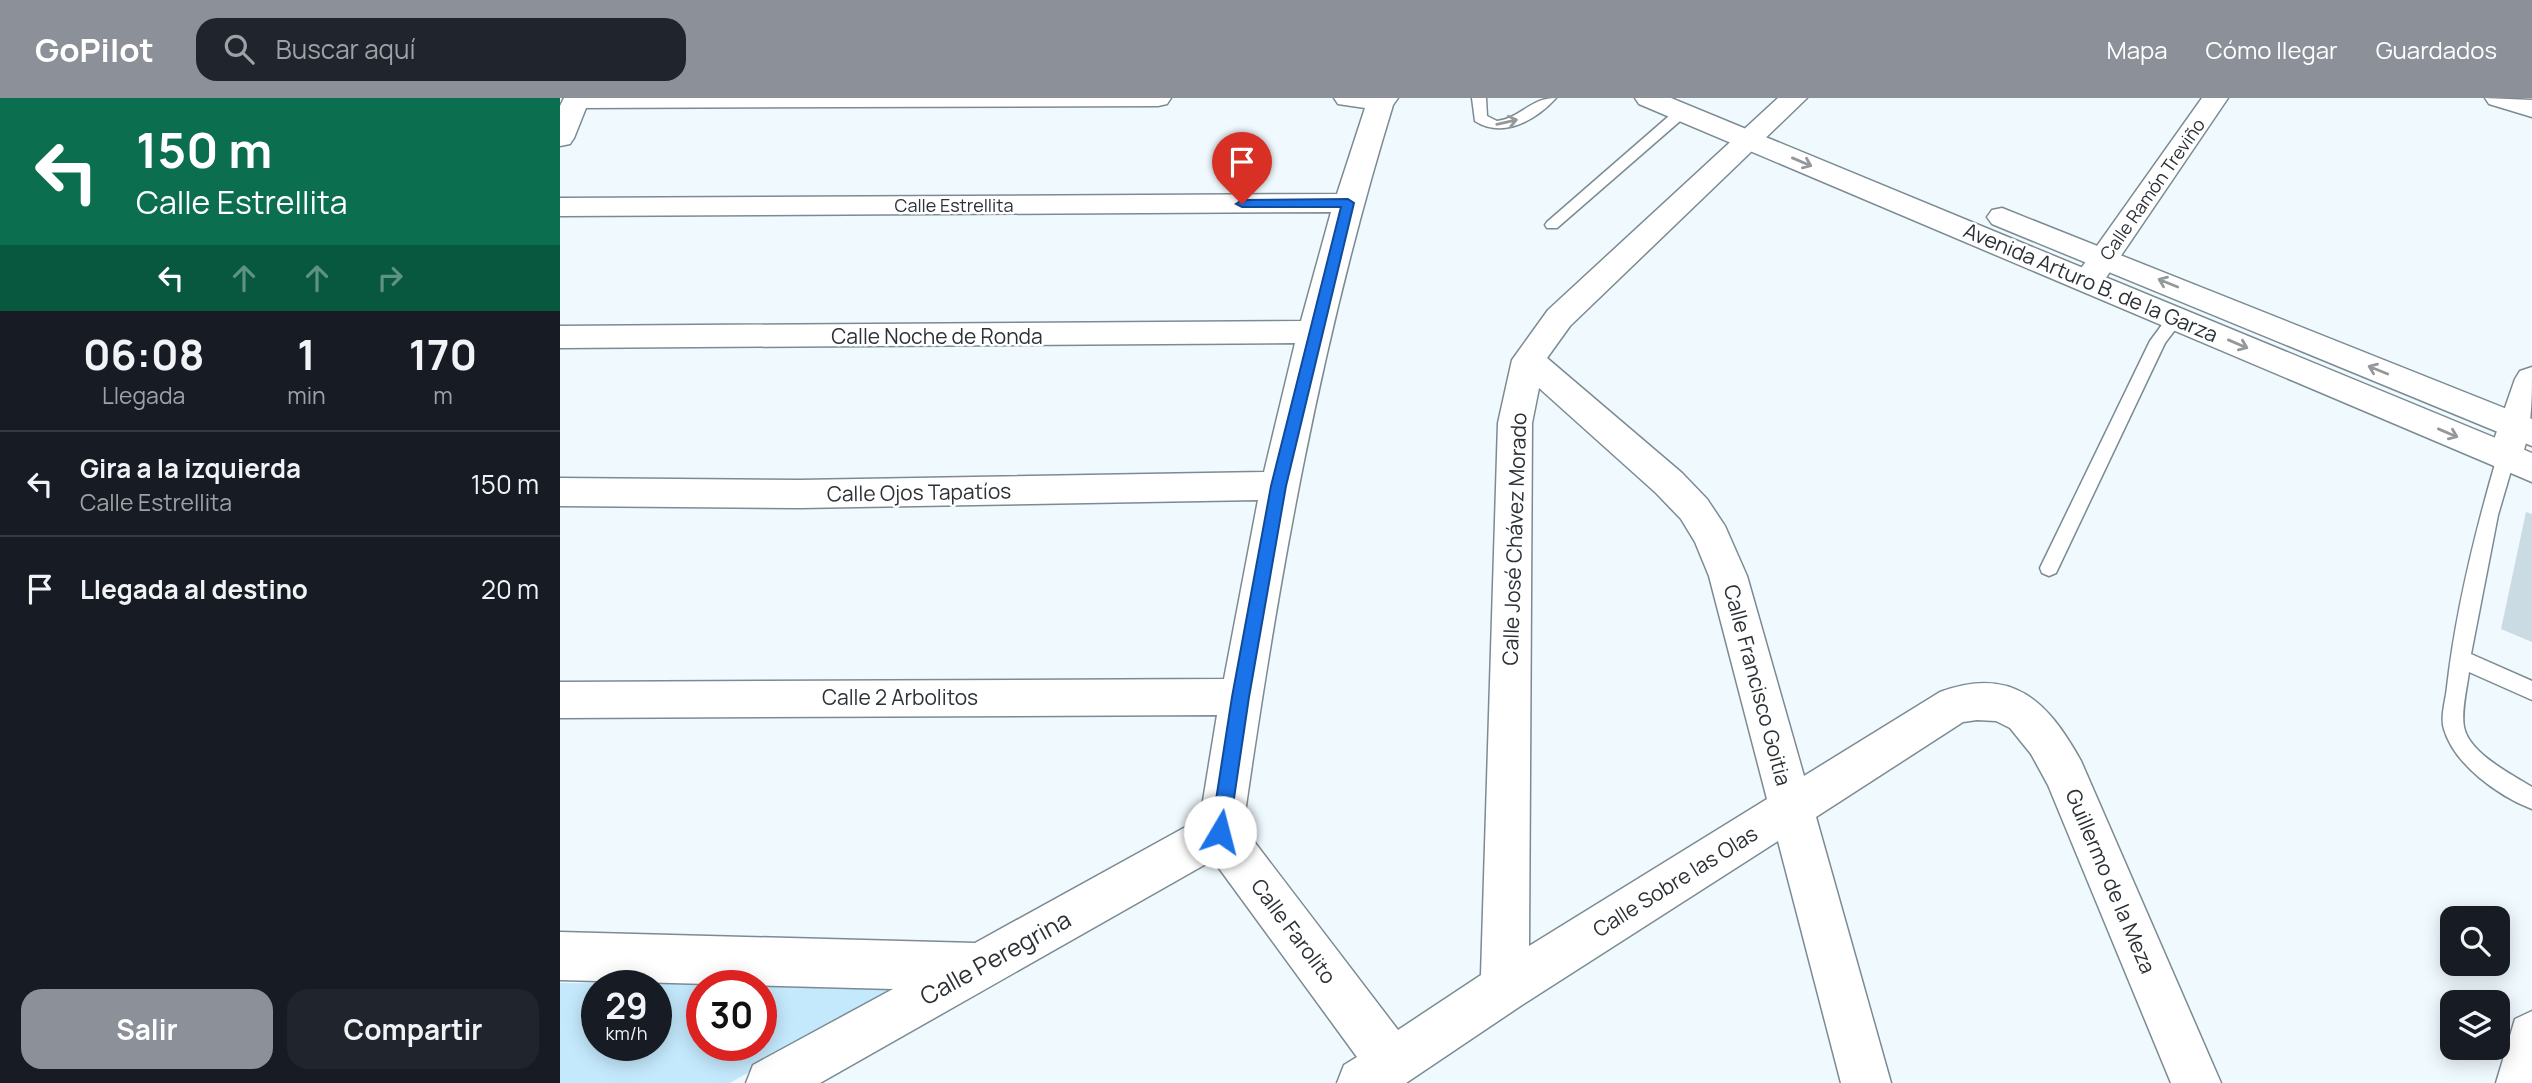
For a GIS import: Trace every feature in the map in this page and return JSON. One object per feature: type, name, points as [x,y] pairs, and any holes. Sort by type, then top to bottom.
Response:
[{"type":"street","points":[[560,138],[577,99],[1158,98]]},
{"type":"street","name":"Avenida Arturo B. de la Garza","points":[[1648,98],[1694,105],[2522,446]]},
{"type":"street","name":"Calle José Chávez Morado","points":[[1506,988],[1510,601],[1515,423],[1528,360],[1559,318],[1794,98]]},
{"type":"street","name":"Calle Ramón Treviño","points":[[2096,269],[2215,98]]},
{"type":"street","points":[[2498,98],[2532,109]]},
{"type":"street","points":[[1220,832],[1279,486],[1371,99]]},
{"type":"street","name":"Calle Estrellita","points":[[560,207],[1348,203]]},
{"type":"street","name":"Avenida Arturo B. de la Garza","points":[[2096,269],[2176,318],[2522,446]]},
{"type":"street","name":"Calle Noche de Ronda","points":[[560,337],[1315,332]]},
{"type":"street","name":"Calle Francisco Goitia","points":[[1528,360],[1669,483],[1694,509],[1712,537],[1728,576],[1866,1083]]},
{"type":"street","points":[[2522,446],[2532,379]]},
{"type":"street","name":"Calle Ojos Tapatíos","points":[[560,492],[800,494],[1279,486]]},
{"type":"street","name":"Calle 2 Arbolitos","points":[[560,699],[1241,697]]},
{"type":"street","name":"Calle Sobre las Olas","points":[[1377,1073],[1506,988],[1955,705],[1977,700],[1997,701]]},
{"type":"street","name":"Guillermo de la Meza","points":[[1997,701],[2014,707],[2032,722],[2049,743],[2066,775],[2196,1083]]},
{"type":"street","name":"Calle Peregrina","points":[[771,1083],[1220,832]]},
{"type":"street","name":"Calle Farolito","points":[[1220,832],[1377,1073]]},
{"type":"street","points":[[560,956],[977,967]]},
{"type":"street","points":[[2521,1083],[2532,1036]]},
{"type":"lane","points":[[1479,98],[1480,118],[1488,124],[1503,125],[1518,120],[1549,98]]},
{"type":"lane","points":[[1552,225],[1694,105]]},
{"type":"lane","points":[[2049,568],[2158,341],[2176,318]]},
{"type":"lane","points":[[2522,446],[2488,515],[2460,659],[2453,726],[2461,745],[2478,764],[2532,799]]},
{"type":"lane","points":[[2460,659],[2532,691]]},
{"type":"shaded area","points":[[560,983],[581,983],[581,1061],[672,1061],[672,984],[686,984],[686,1061],[768,1061],[730,1083],[560,1083]]},
{"type":"shaded area","points":[[777,984],[900,985],[777,1056]]},
{"type":"building","points":[[2526,512],[2532,514],[2532,642],[2501,629]]},
{"type":"route","points":[[1220,832],[1279,486],[1348,203],[1242,204]]}]
